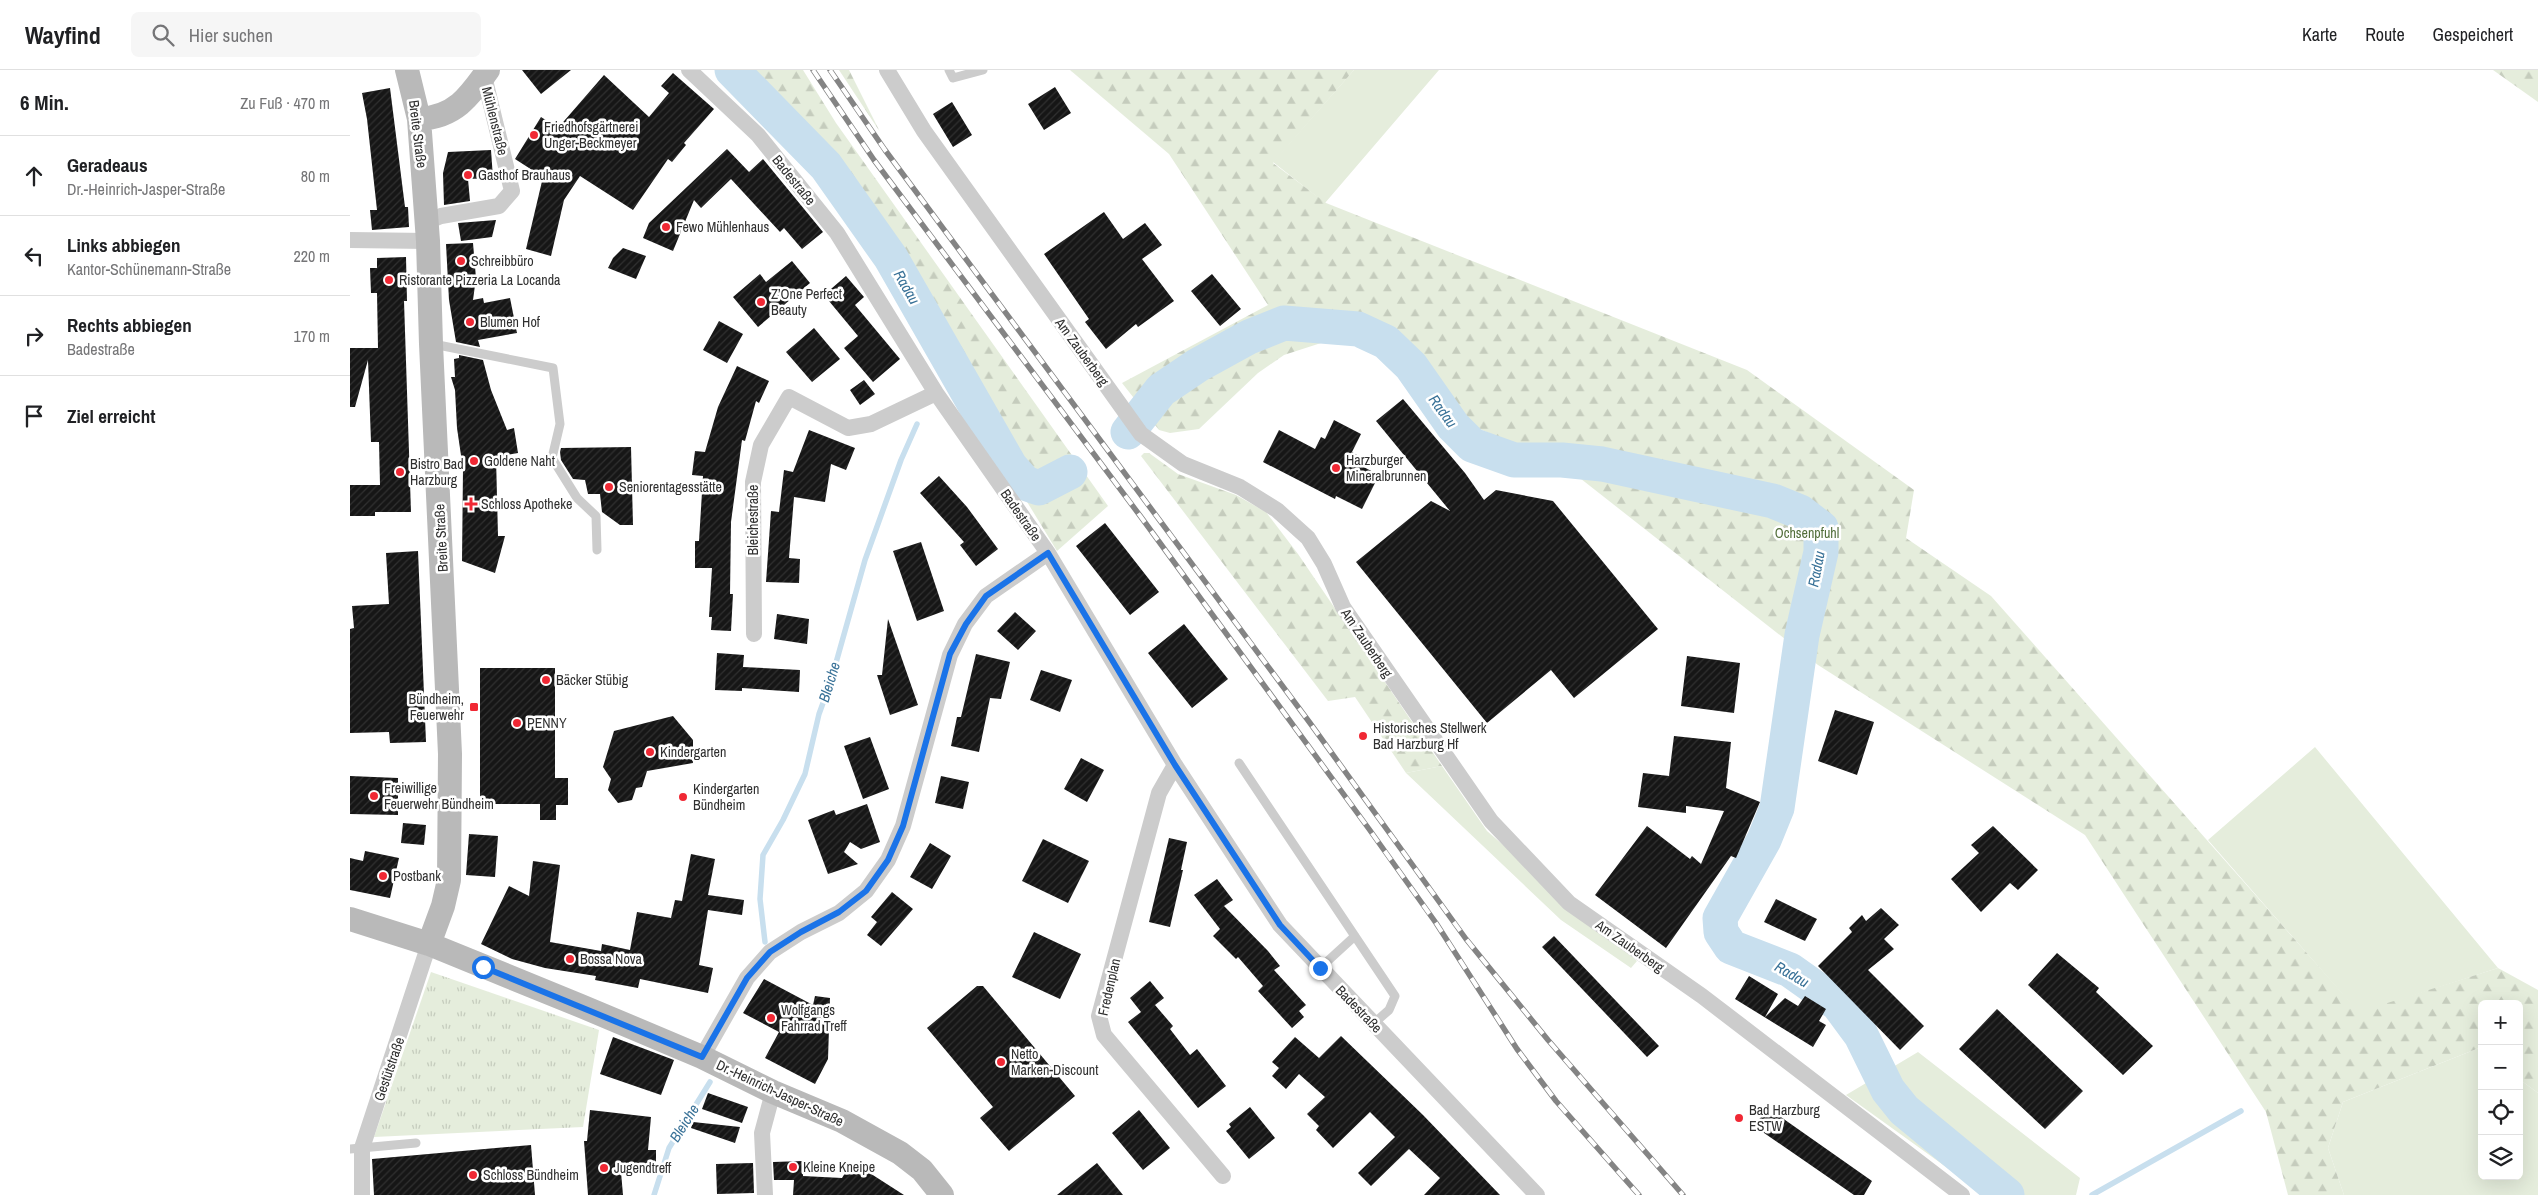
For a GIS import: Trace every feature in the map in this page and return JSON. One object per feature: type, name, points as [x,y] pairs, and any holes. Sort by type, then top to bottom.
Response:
[{"type":"street","name":"Breite Straße","points":[[407,70],[419,119],[428,231],[431,344],[450,754],[451,852],[445,898],[429,944]]},
{"type":"street","name":"Badestraße","points":[[689,70],[758,135],[837,234],[936,393],[1048,553],[1175,765],[1280,925],[1537,1195]]},
{"type":"street","name":"Am Zauberberg","points":[[887,70],[924,132],[1141,434],[1183,464],[1240,487],[1276,510],[1308,538],[1324,564],[1343,607],[1490,821],[1569,903],[1702,996],[1962,1195]]},
{"type":"street","points":[[419,119],[435,118],[462,104],[486,73]]},
{"type":"street","name":"Mühlenstraße","points":[[428,231],[441,216],[499,206],[512,191],[486,73]]},
{"type":"street","points":[[350,240],[428,231]]},
{"type":"street","name":"Bleichestraße","points":[[754,634],[752,482],[761,445],[789,397],[848,428],[871,424],[936,393]]},
{"type":"street","points":[[702,1057],[747,978],[770,952],[801,932],[839,912],[852,902],[866,891],[888,860],[903,826],[950,654],[966,624],[986,596],[1048,553]]},
{"type":"street","name":"Fredenplan","points":[[1175,765],[1159,793],[1099,1016],[1104,1035],[1223,1176]]},
{"type":"street","name":"Dr.-Heinrich-Jasper-Straße","points":[[350,919],[429,944],[702,1057],[773,1092],[842,1121],[900,1153],[922,1170],[942,1195]]},
{"type":"street","name":"Gestütstraße","points":[[362,1195],[356,1149],[429,944]]},
{"type":"street","points":[[765,1195],[762,1133],[773,1092]]},
{"type":"lane","points":[[949,70],[953,78],[983,70]]},
{"type":"lane","points":[[431,344],[553,368],[560,424],[552,458],[577,498],[596,516],[597,550]]},
{"type":"lane","points":[[1239,763],[1395,996],[1389,1010],[1373,1024]]},
{"type":"lane","points":[[1320,968],[1355,936]]},
{"type":"lane","points":[[356,1149],[416,1143]]},
{"type":"green space","points":[[717,70],[803,70],[836,123],[1108,506],[1057,551],[865,236],[793,142]]},
{"type":"green space","points":[[839,70],[849,70],[880,132]]},
{"type":"green space","name":"Ochsenpfuhl","points":[[1070,70],[1354,70],[1273,163],[1326,203],[1747,370],[1914,490],[1906,538],[1991,596],[2359,1012],[2498,968],[2538,990],[2538,1093],[2523,1082],[2523,1000],[2478,1000],[2478,1048],[2343,1102],[2328,1148],[2344,1195],[2288,1195],[2266,1112],[2085,835],[1818,665],[1562,464],[1430,408],[1367,347],[1343,340],[1321,343],[1284,355],[1258,373],[1199,429],[1170,433],[1159,430],[1122,383],[1268,305],[1169,154]]},
{"type":"green space","points":[[1354,70],[1439,70],[1325,203],[1273,162]]},
{"type":"green space","points":[[2493,70],[2538,70],[2538,102]]},
{"type":"green space","points":[[1144,453],[1149,453],[1178,474],[1236,495],[1266,512],[1298,554],[1442,766],[1406,773],[1355,697],[1328,701],[1141,456]]},
{"type":"green space","points":[[2315,747],[2498,968],[2359,1013],[2208,840]]},
{"type":"green space","points":[[1442,766],[1487,831],[1637,961],[1631,968],[1561,920],[1406,773]]},
{"type":"green space","points":[[431,972],[599,1030],[583,1127],[374,1137]]},
{"type":"green space","points":[[2478,1048],[2478,1180],[2523,1180],[2523,1082],[2538,1093],[2538,1195],[2344,1195],[2328,1148],[2343,1102]]},
{"type":"green space","points":[[1918,1052],[2080,1178],[2076,1195],[1985,1195],[1846,1095]]},
{"type":"building","points":[[522,70],[571,70],[541,94]]},
{"type":"building","points":[[673,73],[714,109],[684,143],[686,145],[672,162],[668,159],[633,210],[580,176],[564,200],[551,256],[526,249],[543,177],[515,159],[541,117],[558,128],[604,75],[649,117],[669,93],[661,86]]},
{"type":"building","points":[[1055,87],[1071,113],[1044,130],[1028,104]]},
{"type":"building","points":[[390,88],[405,207],[408,207],[409,227],[372,230],[370,210],[377,210],[367,119],[362,93]]},
{"type":"building","points":[[952,102],[972,135],[953,147],[933,114]]},
{"type":"building","points":[[727,149],[749,172],[763,159],[823,232],[802,249],[784,228],[780,232],[731,179],[701,208],[694,200],[673,251],[643,238],[649,223]]},
{"type":"building","name":"Gasthof Brauhaus","points":[[491,150],[493,178],[468,179],[470,201],[444,205],[443,173],[448,152]]},
{"type":"building","points":[[1104,212],[1123,239],[1145,223],[1162,245],[1142,259],[1174,301],[1138,327],[1136,324],[1106,349],[1085,322],[1089,319],[1044,254]]},
{"type":"building","points":[[496,220],[492,237],[461,241],[458,223]]},
{"type":"building","points":[[473,243],[476,278],[473,300],[483,298],[484,303],[510,298],[517,333],[478,340],[480,347],[456,342],[449,300],[446,244]]},
{"type":"building","points":[[623,248],[646,256],[636,279],[608,268],[613,258]]},
{"type":"building","points":[[406,257],[407,301],[404,301],[411,512],[375,512],[375,516],[350,516],[350,485],[380,485],[379,442],[371,442],[368,360],[355,407],[350,407],[350,348],[378,348],[377,293],[371,293],[370,268],[377,268],[377,258]]},
{"type":"building","points":[[792,261],[810,283],[758,327],[733,297],[760,274],[766,282]]},
{"type":"building","points":[[1212,274],[1241,309],[1220,326],[1191,291]]},
{"type":"building","points":[[846,276],[864,297],[855,305],[900,359],[873,382],[844,348],[858,336],[824,295]]},
{"type":"building","points":[[719,321],[743,334],[727,363],[703,350]]},
{"type":"building","points":[[814,328],[840,359],[812,382],[786,352]]},
{"type":"building","points":[[459,355],[483,360],[491,390],[507,430],[514,428],[518,453],[496,457],[498,536],[505,536],[495,573],[462,561],[463,469],[457,428],[455,390],[451,377],[455,377],[454,359],[459,358]]},
{"type":"building","points":[[737,366],[769,381],[759,403],[756,401],[745,441],[742,440],[731,522],[730,594],[733,594],[731,631],[711,630],[712,617],[709,617],[712,568],[695,568],[695,541],[699,541],[703,476],[692,475],[695,451],[705,452],[718,407]]},
{"type":"building","points":[[864,380],[875,394],[860,405],[850,390]]},
{"type":"building","points":[[1403,399],[1465,473],[1484,500],[1496,490],[1553,501],[1658,629],[1574,698],[1551,670],[1487,723],[1356,562],[1431,501],[1450,511],[1376,421]]},
{"type":"building","points":[[1334,420],[1361,434],[1352,452],[1357,455],[1354,462],[1379,475],[1362,509],[1336,496],[1335,499],[1263,462],[1279,430],[1315,449],[1321,437],[1325,439]]},
{"type":"building","points":[[809,430],[855,448],[846,470],[831,464],[825,502],[794,497],[789,558],[800,559],[799,583],[766,582],[771,511],[779,512],[784,470],[793,472]]},
{"type":"building","name":"Seniorentagesstätte","points":[[631,447],[633,525],[620,525],[602,512],[600,494],[588,494],[585,480],[573,479],[561,460],[560,452],[561,448]]},
{"type":"building","points":[[939,476],[967,507],[998,549],[976,566],[960,545],[964,542],[920,493]]},
{"type":"building","points":[[1105,523],[1159,592],[1130,615],[1076,546]]},
{"type":"building","points":[[921,542],[944,611],[917,621],[893,551]]},
{"type":"building","points":[[418,551],[426,742],[390,743],[389,732],[350,733],[350,629],[354,628],[352,606],[389,604],[386,553]]},
{"type":"building","points":[[1015,612],[1036,631],[1018,650],[997,631]]},
{"type":"building","points":[[777,614],[809,619],[807,644],[774,639]]},
{"type":"building","points":[[888,619],[918,705],[890,715],[877,675],[882,675]]},
{"type":"building","points":[[1184,624],[1228,679],[1192,708],[1148,653]]},
{"type":"building","points":[[717,653],[744,655],[743,667],[800,670],[799,692],[742,688],[742,691],[715,690]]},
{"type":"building","points":[[976,654],[1010,662],[1001,699],[990,698],[979,752],[951,746],[957,717],[961,717]]},
{"type":"building","points":[[1687,656],[1740,663],[1734,713],[1681,706]]},
{"type":"building","name":"PENNY","points":[[480,668],[555,668],[555,778],[568,778],[568,805],[556,805],[556,820],[540,820],[540,804],[480,804]]},
{"type":"building","points":[[1041,670],[1072,680],[1060,712],[1030,700]]},
{"type":"building","points":[[1835,710],[1874,722],[1857,775],[1818,761]]},
{"type":"building","name":"Kindergarten","points":[[673,716],[693,740],[693,763],[647,771],[642,787],[636,788],[632,800],[618,803],[608,790],[611,779],[603,767],[614,731]]},
{"type":"building","points":[[1674,736],[1731,742],[1726,788],[1760,802],[1736,858],[1731,856],[1666,948],[1595,895],[1647,826],[1690,859],[1692,856],[1701,864],[1724,811],[1686,806],[1686,813],[1638,807],[1643,773],[1669,776]]},
{"type":"building","points":[[870,737],[889,789],[863,799],[844,746]]},
{"type":"building","points":[[1081,758],[1104,770],[1087,802],[1064,789]]},
{"type":"building","name":"Freiwillige Feuerwehr Bündheim","points":[[350,776],[398,778],[398,815],[350,814]]},
{"type":"building","points":[[941,776],[969,782],[963,809],[935,803]]},
{"type":"building","points":[[867,804],[880,842],[861,849],[850,842],[844,852],[858,864],[828,874],[808,820],[834,810],[836,815]]},
{"type":"building","points":[[403,823],[426,825],[424,845],[401,843]]},
{"type":"building","points":[[1993,826],[2038,870],[2018,890],[2010,883],[1981,912],[1951,879],[1979,853],[1971,845]]},
{"type":"building","points":[[469,834],[498,836],[495,877],[466,875]]},
{"type":"building","points":[[1169,838],[1187,842],[1181,870],[1183,870],[1170,927],[1149,922]]},
{"type":"building","points":[[1043,839],[1089,861],[1068,903],[1022,881]]},
{"type":"building","points":[[930,843],[951,856],[932,889],[910,877]]},
{"type":"building","points":[[365,851],[399,858],[390,898],[350,890],[350,858],[363,861]]},
{"type":"building","points":[[691,854],[715,859],[708,895],[744,900],[742,915],[708,910],[699,965],[713,968],[708,993],[640,979],[638,988],[595,980],[596,976],[545,968],[512,959],[481,944],[509,886],[529,896],[533,861],[560,865],[550,942],[601,951],[602,944],[630,950],[637,912],[671,918],[675,900],[682,901]]},
{"type":"building","points":[[1217,879],[1233,900],[1224,906],[1268,951],[1280,966],[1274,970],[1306,1005],[1299,1011],[1304,1017],[1292,1028],[1258,991],[1263,986],[1238,957],[1236,959],[1213,936],[1220,929],[1194,895]]},
{"type":"building","points":[[892,892],[913,909],[881,946],[867,935],[877,922],[871,917]]},
{"type":"building","points":[[1776,899],[1817,919],[1805,941],[1764,922]]},
{"type":"building","points":[[1881,908],[1899,925],[1884,939],[1894,949],[1868,970],[1924,1026],[1900,1050],[1818,966],[1852,932],[1849,928],[1862,915],[1866,921]]},
{"type":"building","points":[[1034,932],[1081,954],[1060,999],[1012,977]]},
{"type":"building","points":[[1554,936],[1659,1046],[1647,1057],[1542,947]]},
{"type":"building","points":[[2057,953],[2099,988],[2096,992],[2153,1046],[2123,1075],[2028,985]]},
{"type":"building","points":[[1749,976],[1778,994],[1765,1017],[1785,998],[1798,1006],[1805,996],[1826,1009],[1819,1021],[1826,1025],[1813,1047],[1735,999]]},
{"type":"building","points":[[764,979],[813,1005],[815,996],[830,998],[828,1059],[815,1084],[765,1058],[779,1032],[743,1013]]},
{"type":"building","points":[[1150,981],[1164,998],[1155,1005],[1173,1026],[1170,1029],[1190,1055],[1197,1049],[1226,1086],[1198,1108],[1128,1022],[1141,1012],[1130,998]]},
{"type":"building","name":"Netto Marken-Discount","points":[[977,986],[983,986],[1075,1096],[1009,1151],[980,1118],[993,1107],[927,1028]]},
{"type":"building","points":[[1997,1009],[2083,1091],[2045,1129],[1959,1049]]},
{"type":"building","points":[[1341,1036],[1423,1115],[1500,1195],[1424,1195],[1440,1178],[1409,1149],[1371,1186],[1358,1173],[1395,1137],[1370,1112],[1333,1148],[1316,1130],[1319,1126],[1307,1114],[1325,1097],[1299,1074],[1286,1089],[1272,1076],[1279,1068],[1272,1062],[1295,1037],[1319,1058]]},
{"type":"building","points":[[613,1037],[674,1060],[661,1095],[600,1074]]},
{"type":"building","points":[[708,1093],[748,1107],[742,1123],[702,1109]]},
{"type":"building","points":[[1250,1107],[1275,1138],[1249,1159],[1226,1131],[1231,1127],[1229,1124]]},
{"type":"building","points":[[1768,1108],[1872,1181],[1864,1195],[1854,1195],[1754,1126]]},
{"type":"building","points":[[590,1110],[651,1117],[648,1150],[656,1150],[656,1171],[621,1172],[623,1195],[588,1195],[584,1141],[587,1141]]},
{"type":"building","points":[[1139,1110],[1170,1148],[1143,1170],[1112,1133]]},
{"type":"building","points":[[693,1122],[740,1127],[735,1143],[691,1128]]},
{"type":"building","name":"Schloss Bündheim","points":[[531,1145],[535,1195],[374,1195],[372,1159]]},
{"type":"building","points":[[803,1161],[803,1176],[842,1178],[850,1165],[863,1173],[865,1170],[904,1195],[793,1195],[794,1180],[774,1180],[773,1162]]},
{"type":"building","points":[[753,1163],[754,1193],[717,1194],[716,1164]]},
{"type":"building","points":[[1097,1163],[1123,1195],[1057,1195]]},
{"type":"waterway","name":"Radau","points":[[732,70],[826,166],[891,258],[1010,466],[1025,483],[1039,488],[1070,472]]},
{"type":"waterway","name":"Radau","points":[[1128,432],[1161,390],[1198,365],[1249,337],[1284,323],[1358,329],[1386,342],[1411,366],[1453,426],[1472,445],[1514,460],[1562,460],[1602,464],[1773,501],[1800,512],[1821,528],[1821,552],[1802,635],[1777,808],[1764,840],[1720,918],[1721,932],[1731,947],[1790,970],[1838,1004],[1861,1035],[1888,1090],[1904,1110],[2007,1195]]},
{"type":"waterway","name":"Bleiche","points":[[765,942],[760,899],[763,855],[783,820],[805,774],[819,714],[830,684],[865,560],[901,460],[917,424]]},
{"type":"waterway","name":"Bleiche","points":[[654,1195],[669,1148],[710,1082]]},
{"type":"waterway","points":[[2092,1195],[2241,1111]]},
{"type":"railway","points":[[813,70],[874,160],[1141,517],[1369,829],[1436,923],[1517,1049],[1556,1101],[1639,1195]]},
{"type":"railway","points":[[830,70],[885,150],[1310,723],[1466,939],[1548,1040],[1683,1195]]},
{"type":"place","name":"Friedhofsgärtnerei Unger-Beckmeyer","points":[[534,135]]},
{"type":"place","name":"Gasthof Brauhaus","points":[[468,175]]},
{"type":"place","name":"Fewo Mühlenhaus","points":[[666,227]]},
{"type":"place","name":"Schreibbüro","points":[[461,261]]},
{"type":"place","name":"Ristorante Pizzeria La Locanda","points":[[389,280]]},
{"type":"place","name":"Z’One Perfect Beauty","points":[[761,302]]},
{"type":"place","name":"Blumen Hof","points":[[470,322]]},
{"type":"place","name":"Goldene Naht","points":[[474,461]]},
{"type":"place","name":"Harzburger Mineralbrunnen","points":[[1336,468]]},
{"type":"place","name":"Bistro Bad Harzburg","points":[[400,472]]},
{"type":"place","name":"Seniorentagesstätte","points":[[609,487]]},
{"type":"place","name":"Schloss Apotheke","points":[[471,504]]},
{"type":"place","name":"Bäcker Stübig","points":[[546,680]]},
{"type":"place","name":"Bündheim, Feuerwehr","points":[[474,707]]},
{"type":"place","name":"PENNY","points":[[517,723]]},
{"type":"place","name":"Historisches Stellwerk Bad Harzburg Hf","points":[[1363,736]]},
{"type":"place","name":"Kindergarten","points":[[650,752]]},
{"type":"place","name":"Freiwillige Feuerwehr Bündheim","points":[[374,796]]},
{"type":"place","name":"Kindergarten Bündheim","points":[[683,797]]},
{"type":"place","name":"Postbank","points":[[383,876]]},
{"type":"place","name":"Bossa Nova","points":[[570,959]]},
{"type":"place","name":"Wolfgangs Fahrrad Treff","points":[[771,1018]]},
{"type":"place","name":"Netto Marken-Discount","points":[[1001,1062]]},
{"type":"place","name":"Bad Harzburg ESTW","points":[[1739,1118]]},
{"type":"place","name":"Kleine Kneipe","points":[[793,1167]]},
{"type":"place","name":"Jugendtreff","points":[[604,1168]]},
{"type":"place","name":"Schloss Bündheim","points":[[473,1175]]},
{"type":"route","points":[[483,967],[702,1057],[747,978],[770,952],[801,932],[839,912],[866,891],[888,860],[903,826],[950,654],[966,624],[986,596],[1048,553],[1175,765],[1280,925],[1320,968]]}]
